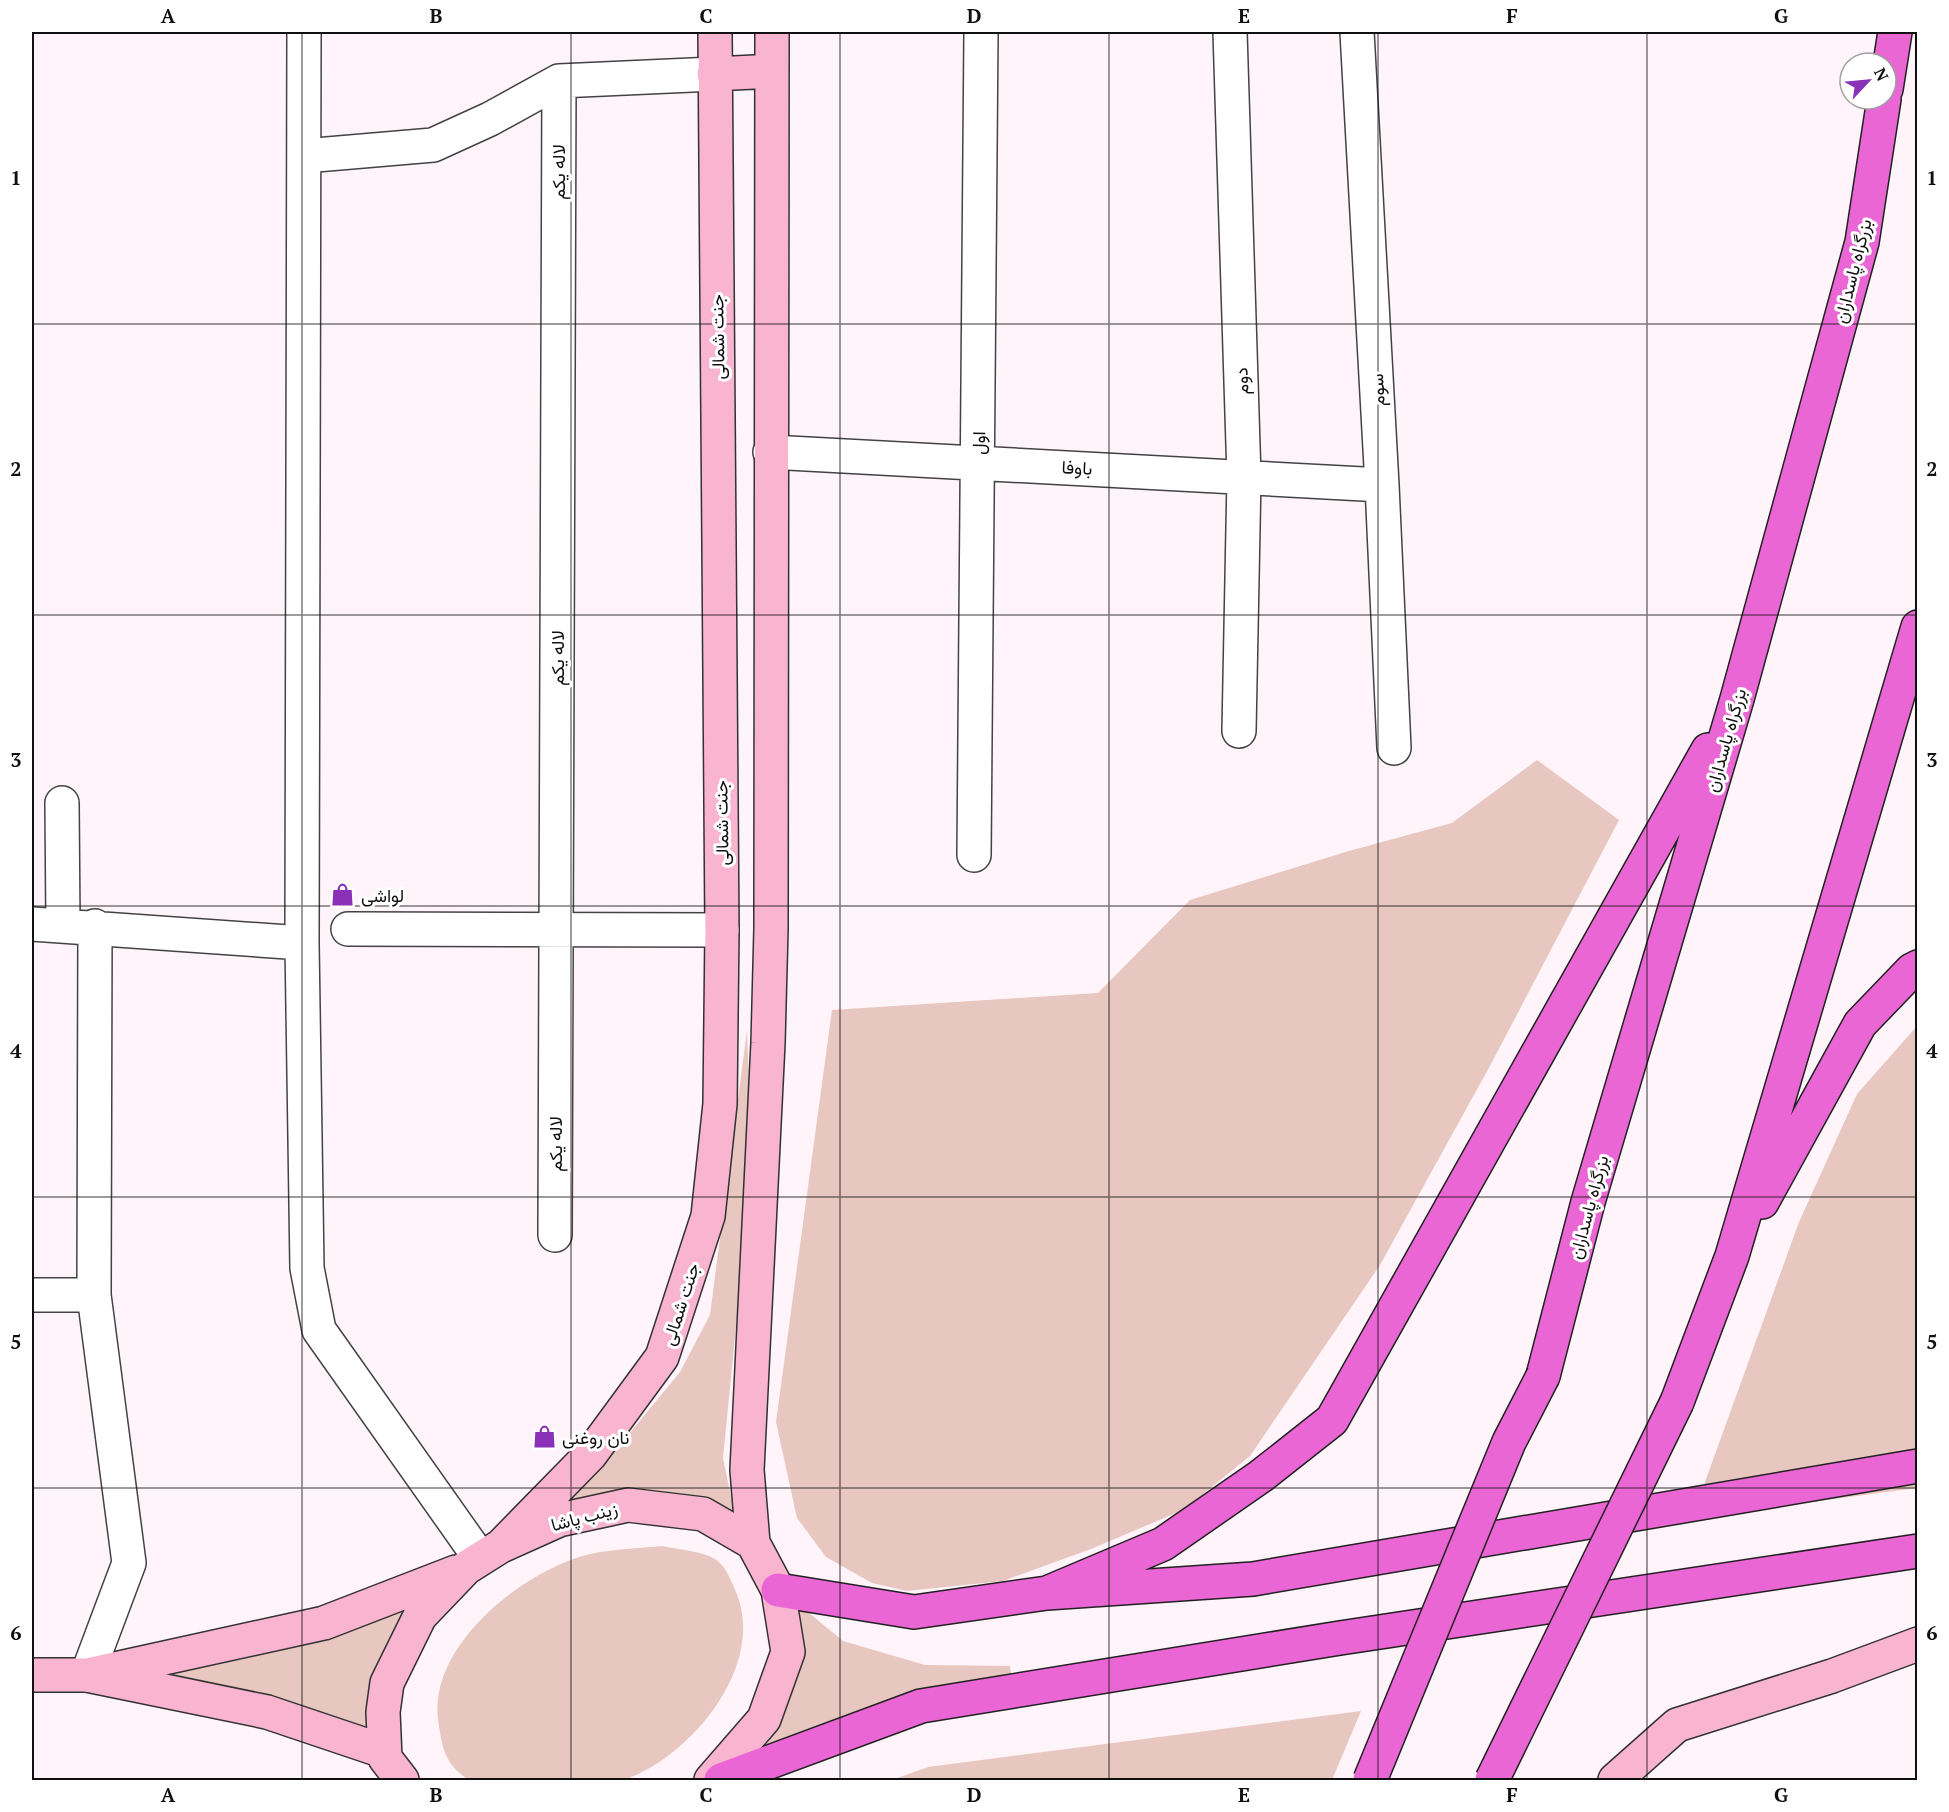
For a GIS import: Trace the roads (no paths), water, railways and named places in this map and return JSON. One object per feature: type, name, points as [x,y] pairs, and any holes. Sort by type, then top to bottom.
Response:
[{"type":"highway","points":[[1892,51],[1895,32]]},
{"type":"highway","name":"بزرگراه پاسداران","points":[[1370,1780],[1509,1442],[1543,1376],[1588,1202],[1737,699],[1862,242],[1882,111]]},
{"type":"highway","points":[[1492,1780],[1677,1402],[1732,1256],[1917,627]]},
{"type":"highway","points":[[1047,1593],[1163,1544],[1261,1476],[1332,1420],[1737,699]]},
{"type":"highway","points":[[1732,1256],[1860,1024],[1917,967]]},
{"type":"highway","points":[[778,1590],[914,1612],[1047,1593],[1252,1579],[1917,1466]]},
{"type":"highway","points":[[721,1780],[921,1706],[1340,1638],[1917,1551]]},
{"type":"main road","name":"جنت شمالی","points":[[482,1557],[590,1455],[662,1358],[708,1216],[720,1104],[722,930],[715,32]]},
{"type":"main road","points":[[711,1780],[764,1719],[788,1652],[778,1590],[753,1543],[747,1470],[768,1043],[771,930],[772,32]]},
{"type":"main road","points":[[714,74],[772,71]]},
{"type":"main road","name":"زینب پاشا","points":[[387,1767],[383,1712],[387,1683],[420,1616],[482,1557],[559,1520],[628,1505],[702,1514],[753,1543]]},
{"type":"main road","points":[[87,1676],[324,1623],[482,1557]]},
{"type":"main road","points":[[1615,1780],[1677,1725],[1832,1676],[1917,1644]]},
{"type":"main road","points":[[32,1676],[87,1676],[267,1712],[387,1767]]},
{"type":"street","points":[[304,32],[302,943],[307,1268],[319,1330],[482,1557]]},
{"type":"street","name":"اول","points":[[974,855],[981,32]]},
{"type":"street","name":"دوم","points":[[1230,32],[1244,477],[1239,731]]},
{"type":"street","name":"سوم","points":[[1357,32],[1394,748]]},
{"type":"street","points":[[304,156],[434,145],[490,119],[559,81],[714,74]]},
{"type":"street","name":"لاله یکم","points":[[555,1235],[559,81]]},
{"type":"street","name":"باوفا","points":[[771,452],[977,461],[1382,485]]},
{"type":"street","points":[[62,803],[47,924],[302,943]]},
{"type":"street","points":[[87,1676],[129,1563],[94,1295],[95,926]]},
{"type":"street","points":[[348,929],[722,930]]},
{"type":"street","points":[[32,1295],[94,1295]]},
{"type":"place","name":"لواشی","points":[[343,895]]},
{"type":"place","name":"نان روغنی","points":[[544,1437]]}]
